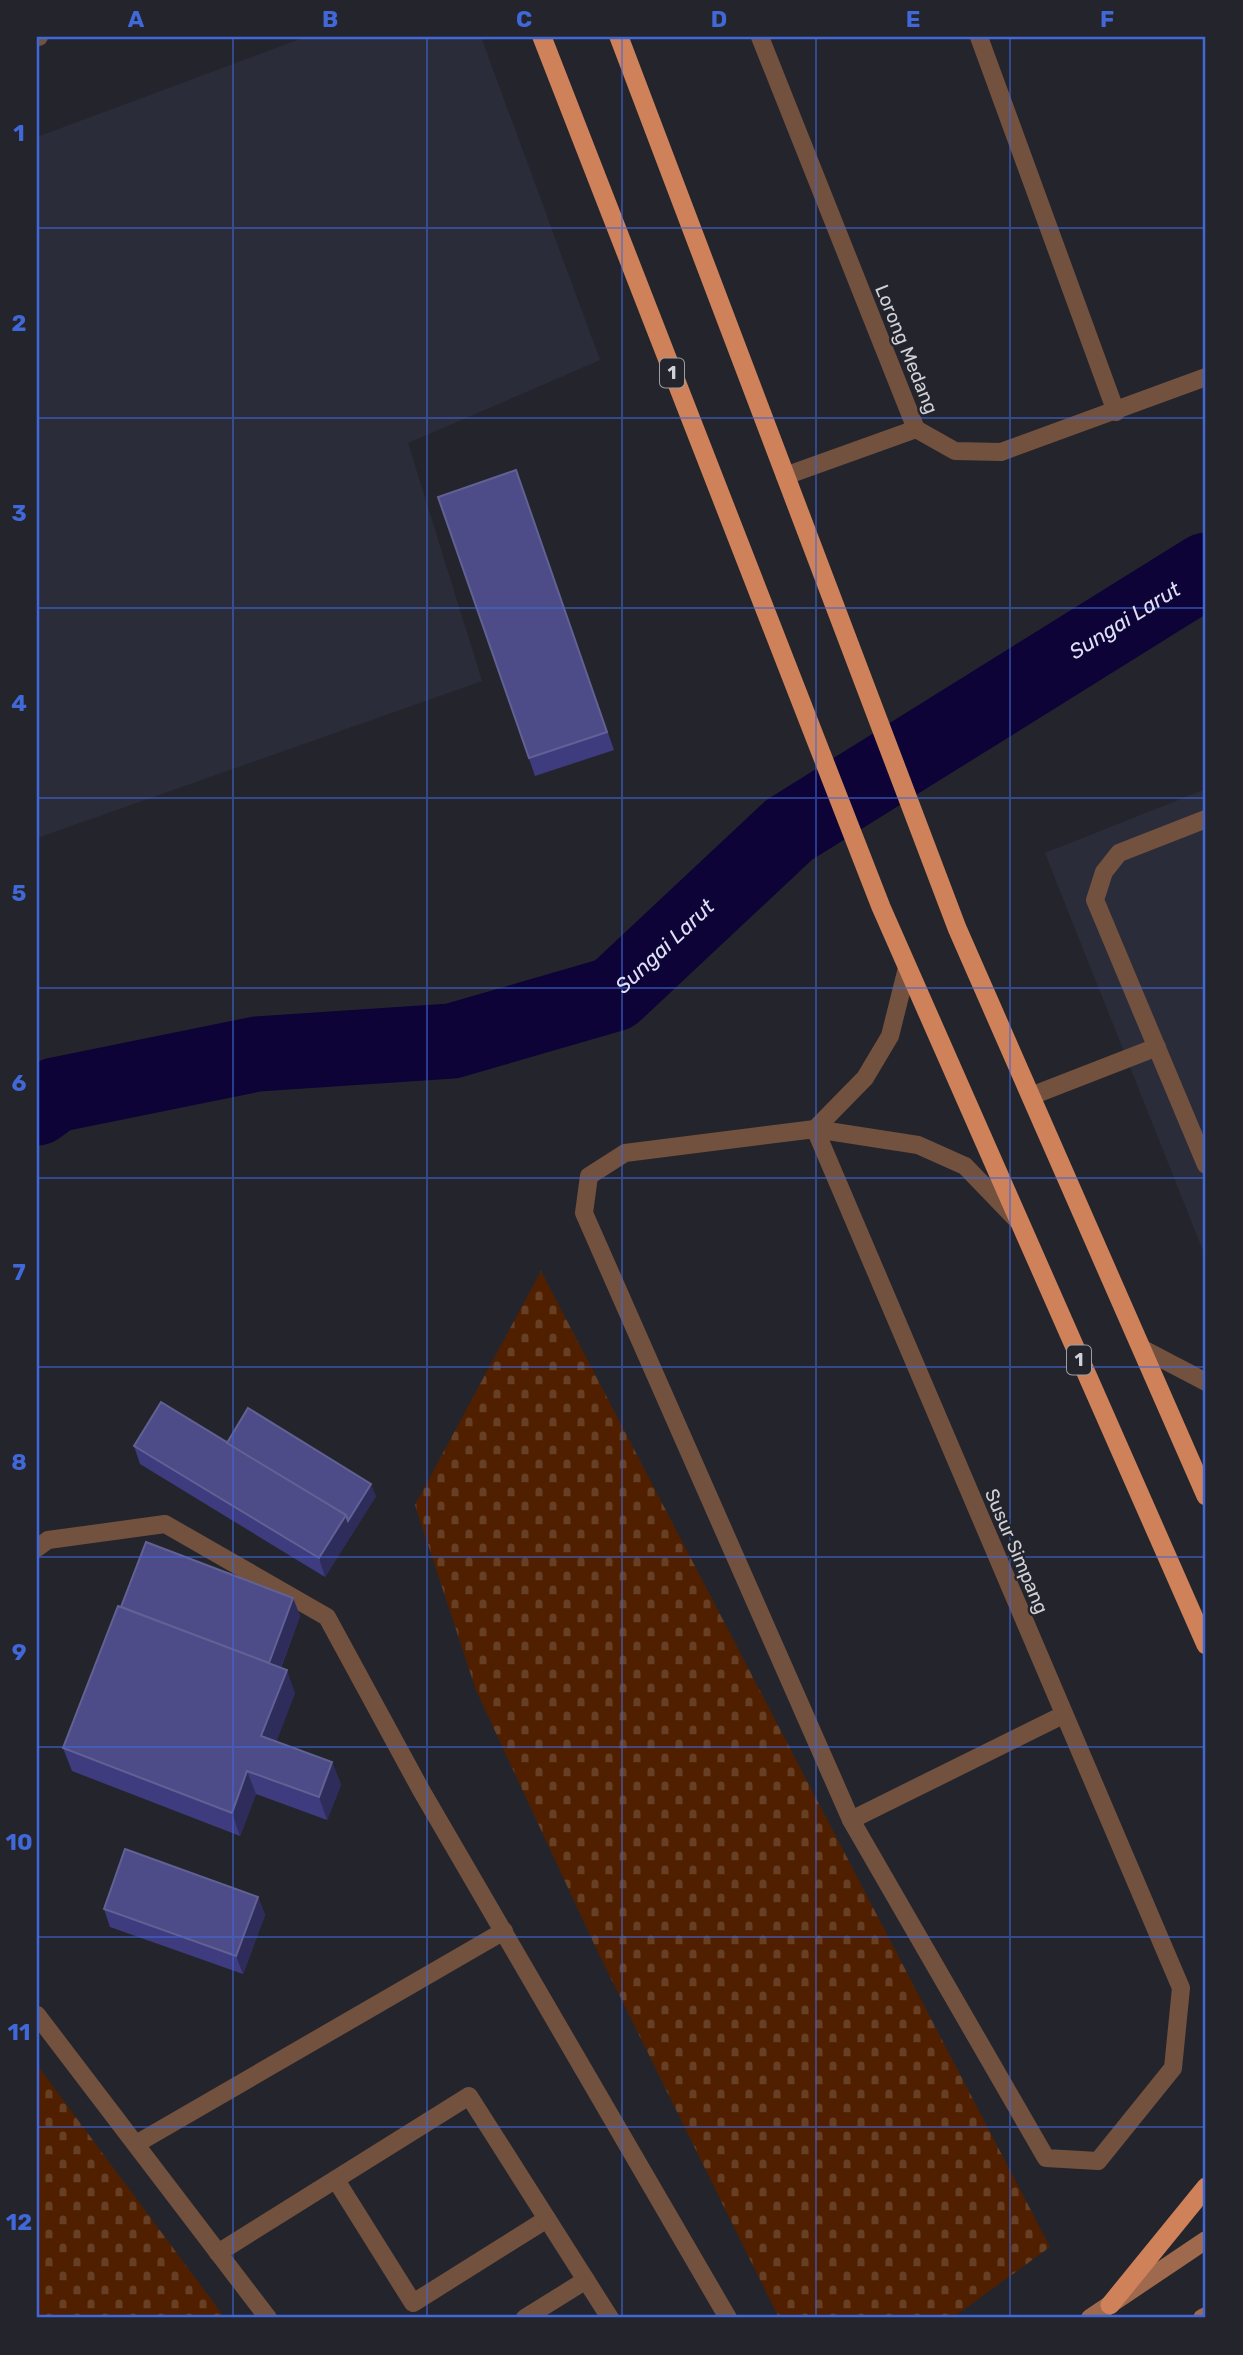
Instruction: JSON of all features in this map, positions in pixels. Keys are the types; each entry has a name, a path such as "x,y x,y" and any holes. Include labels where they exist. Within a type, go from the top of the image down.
{"highway":[{"name":"1","path":"542,37 881,907 1206,1645"},
{"path":"619,37 940,886 1206,1496"},
{"path":"1110,2305 1206,2187"}],"main road":[{"path":"1090,2318 1206,2240"}],"street":[{"name":"Lorong Medang","path":"760,37 916,429 955,451 1001,452 1206,377"},
{"path":"979,37 1116,412"},
{"path":"785,476 916,429"},
{"path":"1206,819 1119,853 1104,872 1095,900 1206,1165"},
{"path":"815,1129 864,1077 890,1036 907,968"},
{"path":"1031,1096 1157,1047"},
{"path":"1018,1220 965,1166 918,1145 815,1129 625,1153 589,1176 584,1213 851,1820 1063,1715"},
{"name":"Susur Simpang","path":"815,1129 1181,1988 1173,2068 1098,2161 1046,2158 851,1820"},
{"path":"1141,1348 1206,1382"},
{"path":"37,1548 48,1540 165,1524 327,1617 421,1790 728,2318"},
{"path":"136,2144 504,1931"},
{"path":"37,2015 268,2318"},
{"path":"218,2253 469,2096 610,2318"},
{"path":"336,2180 413,2303 547,2219"},
{"path":"525,2318 586,2280"}],"shaded area":[{"path":"306,37 481,37 600,360 408,443 482,681 37,838 37,137"},
{"path":"1206,789 1206,1258 1045,853"}],"green space":[{"path":"541,1271 1050,2247 952,2318 779,2318 595,1946 476,1690 415,1505"},
{"path":"37,2065 225,2318 37,2318"}],"building":[{"path":"516,470 607,732 529,758 438,497"},
{"path":"161,1402 346,1515 319,1558 134,1446"},
{"path":"248,1408 371,1484 348,1521 346,1515 227,1443"},
{"path":"146,1542 293,1598 269,1663 121,1607"},
{"path":"118,1606 287,1670 261,1736 332,1762 319,1797 247,1771 232,1813 63,1748"},
{"path":"125,1849 258,1897 236,1956 104,1909"}],"waterway":[{"name":"Sungai Larut","path":"37,1108 55,1095 257,1054 452,1041 614,994 789,830 1206,570"}]}
